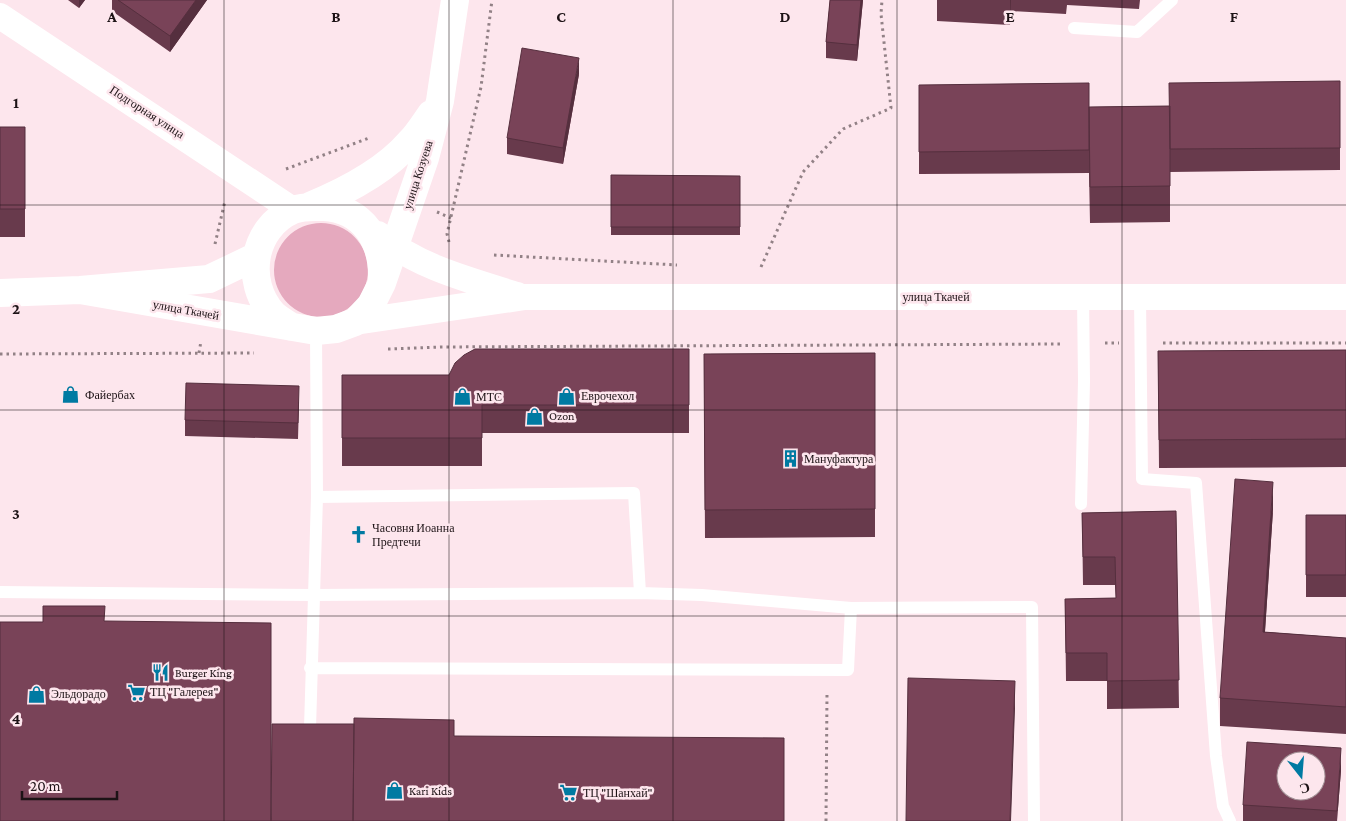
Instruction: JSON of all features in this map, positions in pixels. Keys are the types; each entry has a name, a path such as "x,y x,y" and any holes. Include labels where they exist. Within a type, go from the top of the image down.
{"street":[{"name":"улица Козуева","path":"382,283 425,158 440,101 455,0"},
{"name":"Подгорная улица","path":"0,16 240,174 302,208"},
{"name":"улица Козуева","path":"302,208 344,191 378,170 410,143 440,101"},
{"path":"302,208 333,208 350,213 364,223 376,241 382,260 382,283 371,305 354,322 336,329 304,329 274,314 261,295 256,276 255,257 274,223 302,208"},
{"name":"улица Ткачей","path":"364,223 394,248 452,275 525,297"},
{"name":"улица Ткачей","path":"0,293 80,290 209,278 255,257"},
{"name":"улица Ткачей","path":"80,290 304,329"},
{"name":"улица Ткачей","path":"354,322 525,297 1346,297"}],"lane":[{"path":"1074,28 1137,32 1172,0"},
{"path":"1081,504 1084,381 1083,297"},
{"path":"1140,297 1142,479 1196,483 1216,756 1223,806 1230,821"},
{"path":"304,329 317,497 310,668 310,728"},
{"path":"317,497 634,493 640,593"},
{"path":"0,592 313,595 640,593 702,595 851,608 1032,607 1034,821"},
{"path":"310,668 848,670 851,608"}],"path":[{"path":"453,249 447,234 481,87 492,0"},
{"path":"759,270 803,172 843,129 891,108 881,14 882,0"},
{"path":"281,168 286,169 378,134"},
{"path":"209,278 226,197 240,174"},
{"path":"199,353 204,313"},
{"path":"383,349 450,347 1346,343"},
{"path":"0,354 257,353"},
{"path":"826,821 827,670"}],"shaded area":[{"path":"321,223 339,226 354,237 365,252 368,270 365,288 354,303 339,314 321,317 303,314 288,303 277,288 274,270 277,252 288,237 303,226"}],"building":[{"path":"118,0 196,0 170,36"},
{"path":"830,0 861,0 857,45 826,42"},
{"path":"522,48 579,58 563,148 507,138"},
{"path":"1340,81 1340,148 1170,149 1169,83"},
{"path":"1089,83 1089,150 919,152 919,85"},
{"path":"1170,106 1170,186 1090,187 1089,107"},
{"path":"0,127 25,127 25,209 0,209"},
{"path":"611,175 740,176 740,227 611,227"},
{"path":"475,349 689,349 689,405 482,405 482,438 342,438 342,375 449,375 455,363"},
{"path":"1346,350 1346,439 1159,440 1158,351"},
{"name":"Мануфактура","path":"875,353 875,509 705,510 704,354"},
{"path":"186,383 299,386 298,423 185,420"},
{"path":"1235,479 1273,482 1263,632 1346,638 1346,707 1220,698"},
{"path":"1176,511 1179,680 1107,681 1107,653 1066,653 1065,599 1116,598 1115,557 1083,557 1082,513"},
{"path":"1306,515 1346,515 1346,575 1306,575"},
{"name":"ТЦ \"Галерея\"","path":"43,606 105,606 104,621 271,623 271,821 0,821 0,622 43,622"},
{"path":"908,678 1015,681 1010,821 906,821"},
{"name":"ТЦ \"Шанхай\"","path":"354,718 454,720 454,736 784,738 784,821 353,821"},
{"path":"272,724 354,724 353,821 271,821"},
{"path":"1247,742 1341,748 1337,811 1243,805"}],"place":[{"name":"Файербах","path":"71,395"},
{"name":"Еврочехол","path":"567,396"},
{"name":"МТС","path":"462,397"},
{"name":"Ozon","path":"535,416"},
{"name":"Мануфактура","path":"790,459"},
{"name":"Часовня Иоанна Предтечи","path":"358,535"},
{"name":"Burger King","path":"161,673"},
{"name":"ТЦ \"Галерея\"","path":"136,692"},
{"name":"Эльдорадо","path":"37,694"},
{"name":"Kari Kids","path":"395,791"},
{"name":"ТЦ \"Шанхай\"","path":"569,793"}]}
